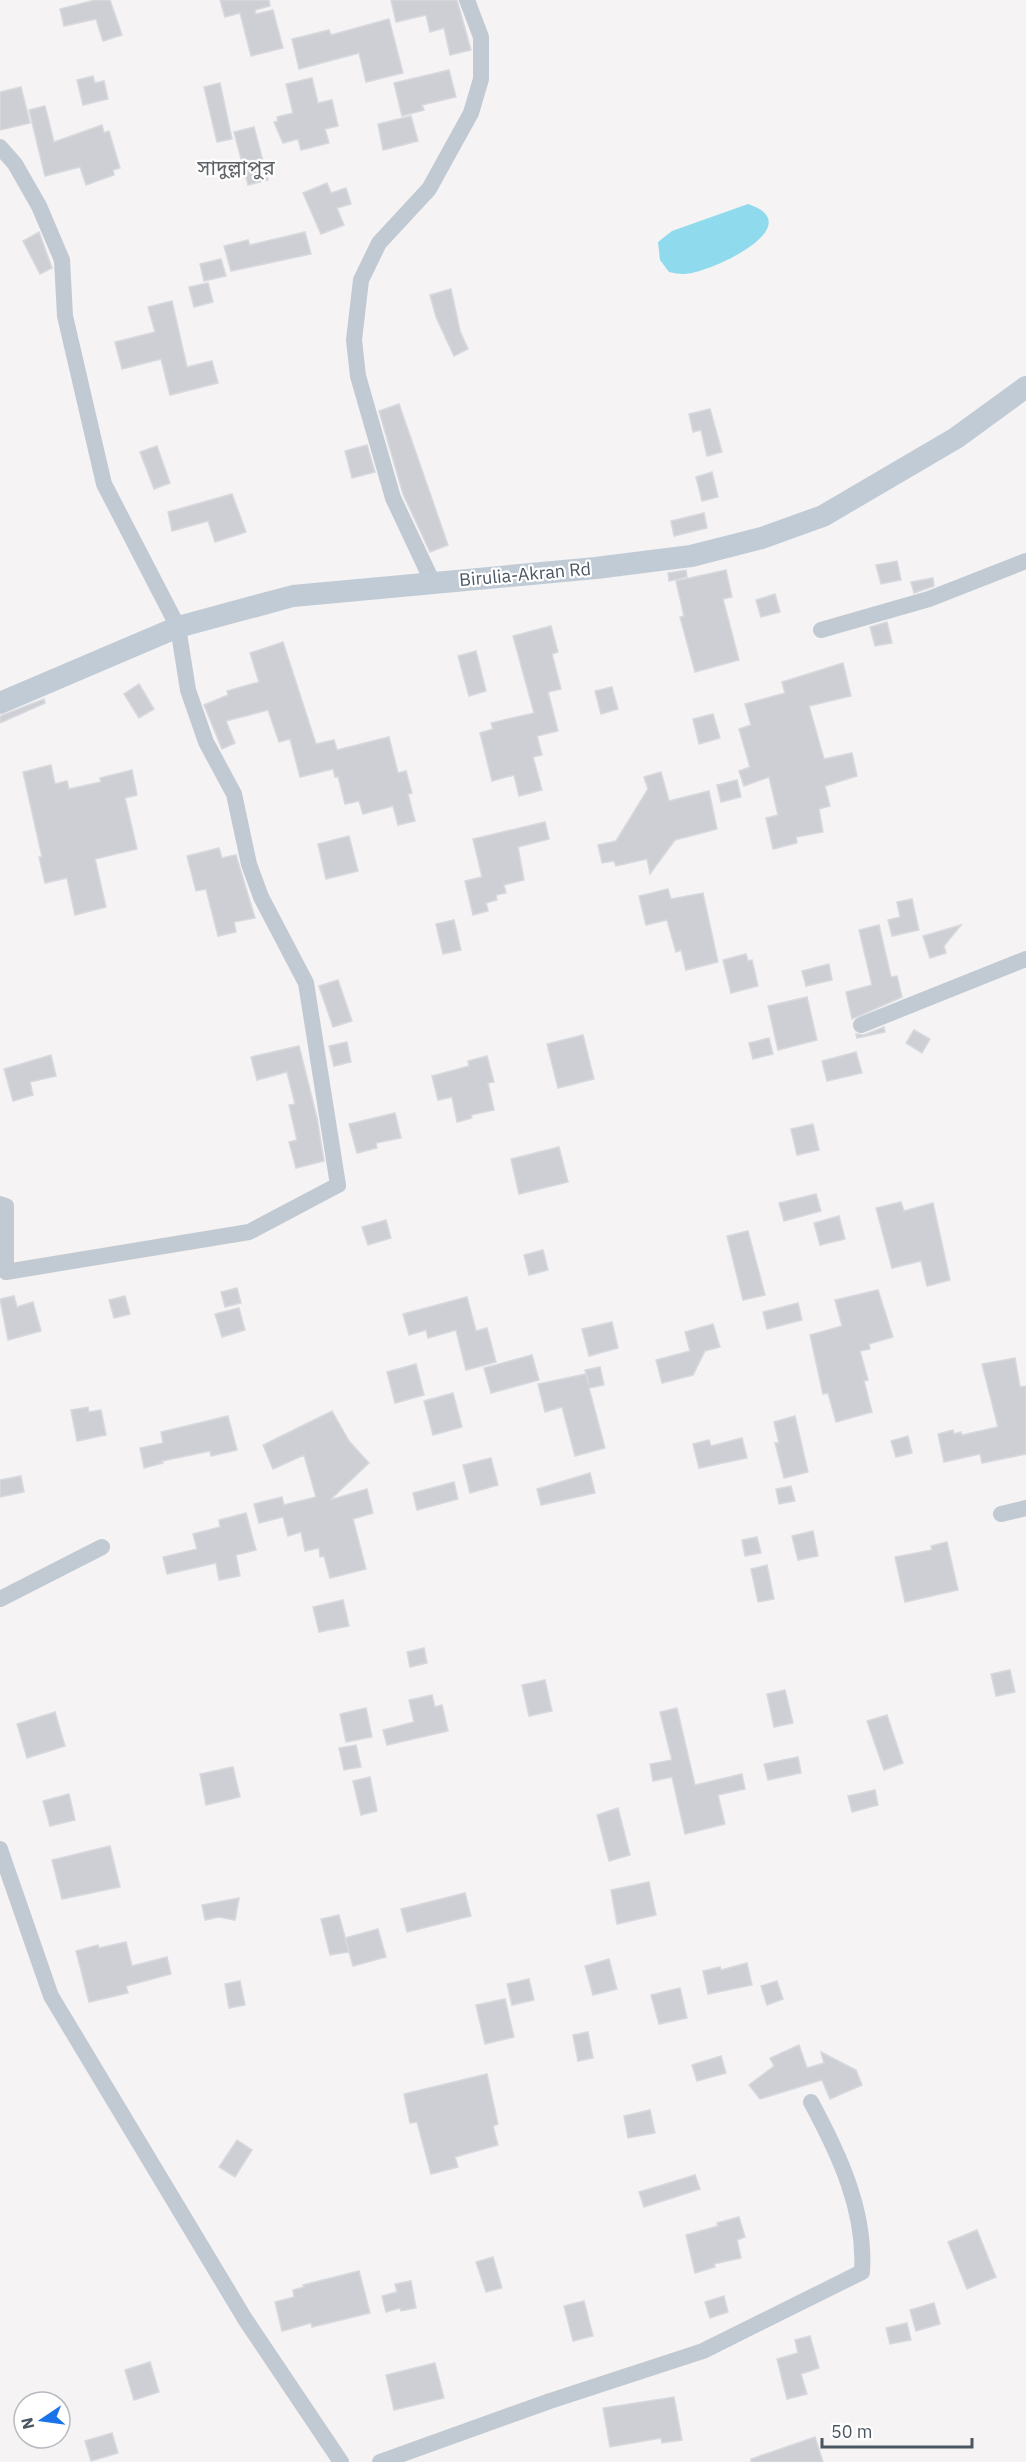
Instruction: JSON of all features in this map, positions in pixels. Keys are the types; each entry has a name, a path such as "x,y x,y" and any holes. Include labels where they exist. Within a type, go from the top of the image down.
{"street":[{"path":"433,583 393,498 358,376 354,340 361,280 379,243 429,189 471,112 481,79 482,37 467,0"},
{"path":"0,147 15,164 39,206 62,260 65,316 104,484 177,627 188,690 206,742 234,794 249,864 261,897 306,983 338,1185 249,1232 6,1272 6,1206 0,1204"},
{"name":"Birulia-Akran Rd","path":"0,703 177,627 293,596 691,556 762,538 822,516 956,438 1026,387"},
{"path":"820,630 929,599 1026,561"},
{"path":"861,1025 1026,959"},
{"path":"1001,1514 1026,1508"},
{"path":"0,1599 102,1547"},
{"path":"0,1849 51,1996 245,2319 341,2462"},
{"path":"380,2462 550,2401 703,2351 862,2272 864,2252 859,2219 834,2146 810,2102"}],"water":[{"path":"748,204 765,213 769,224 763,235 750,247 714,266 683,274 669,272 660,260 658,242 672,231"}],"building":[{"path":"95,0 110,0 122,35 103,41 96,19 64,26 60,9"},
{"path":"220,0 269,0 270,6 255,10 256,14 273,10 283,48 251,56 240,13 225,17"},
{"path":"391,0 457,0 471,50 450,55 444,28 430,32 426,15 396,22"},
{"path":"389,19 403,73 366,82 359,53 299,69 292,39 329,30 331,35"},
{"path":"449,70 456,97 422,105 424,110 402,116 394,83"},
{"path":"93,76 95,83 104,81 108,99 83,105 77,80"},
{"path":"312,78 318,103 332,100 338,126 325,129 329,143 301,150 298,139 283,143 274,122 278,121 277,117 293,113 286,84"},
{"path":"220,83 232,139 217,142 204,87"},
{"path":"21,87 30,123 0,130 0,92"},
{"path":"45,106 54,142 102,125 104,133 109,131 120,168 113,170 114,175 86,185 80,167 45,176 29,110"},
{"path":"411,116 418,141 383,150 378,124"},
{"path":"254,127 268,180 248,185 234,132"},
{"path":"327,183 331,193 346,188 351,204 337,208 344,225 321,234 303,193"},
{"path":"39,232 52,268 40,274 23,241"},
{"path":"305,232 311,254 231,271 224,246 248,240 250,245"},
{"path":"221,259 226,276 204,281 200,264"},
{"path":"208,283 213,302 194,307 189,287"},
{"path":"451,289 460,331 468,349 454,356 436,317 430,295"},
{"path":"172,301 187,367 212,361 218,383 170,395 161,359 122,369 115,342 155,332 148,307"},
{"path":"399,404 448,545 430,552 403,494 379,411"},
{"path":"710,409 722,452 707,456 701,430 693,432 689,414"},
{"path":"367,445 375,472 352,478 345,451"},
{"path":"157,446 170,483 154,489 140,452"},
{"path":"712,472 718,497 702,501 696,477"},
{"path":"232,494 246,532 215,542 208,521 172,531 168,512"},
{"path":"704,513 707,528 674,536 671,521"},
{"path":"897,561 901,580 881,584 876,565"},
{"path":"686,570 687,577 669,581 668,573"},
{"path":"726,570 732,597 723,599 739,660 695,672 680,617 684,616 676,581"},
{"path":"933,578 934,586 914,593 911,582"},
{"path":"775,594 780,612 761,617 756,600"},
{"path":"887,622 892,643 875,646 870,627"},
{"path":"551,626 558,652 552,654 561,689 548,692 558,731 537,736 542,755 533,757 542,790 519,796 514,775 492,781 480,733 493,729 491,723 534,713 513,636"},
{"path":"283,642 316,744 334,740 337,750 389,737 398,773 406,771 412,793 408,794 415,821 398,825 393,806 363,814 359,801 345,804 338,776 335,777 333,769 300,777 290,739 279,742 268,710 226,721 235,743 222,749 204,705 228,695 227,691 259,682 250,653"},
{"path":"476,651 486,691 469,696 458,656"},
{"path":"843,663 851,696 809,706 824,759 852,753 857,776 825,786 830,806 819,809 823,832 796,837 797,843 773,849 766,818 778,815 769,777 744,786 739,771 750,767 739,729 751,725 745,704 785,693 782,682"},
{"path":"139,684 154,709 139,718 124,694"},
{"path":"612,687 618,709 601,714 595,691"},
{"path":"44,699 45,703 0,723 0,716"},
{"path":"713,714 720,738 699,744 693,719"},
{"path":"51,765 55,784 67,781 69,789 101,782 100,778 132,770 137,795 125,798 137,849 95,859 106,907 75,915 67,878 45,883 39,857 42,857 23,772"},
{"path":"661,772 669,801 709,791 717,829 675,840 650,874 647,859 616,866 614,861 602,863 598,845 616,841 648,789 644,777"},
{"path":"737,780 741,797 721,802 717,785"},
{"path":"545,822 549,839 518,847 524,880 504,885 506,893 496,895 497,900 486,903 488,911 473,915 465,881 482,877 473,839"},
{"path":"349,836 358,871 326,879 318,844"},
{"path":"219,848 222,858 236,855 255,918 234,922 236,932 218,936 206,889 196,891 187,856"},
{"path":"668,889 671,899 703,893 718,962 686,970 681,950 676,952 667,920 646,925 639,896"},
{"path":"912,899 919,930 892,936 888,920 900,917 897,902"},
{"path":"454,920 461,950 443,954 436,924"},
{"path":"879,925 891,977 897,976 902,997 852,1019 846,992 872,985 859,930"},
{"path":"961,925 944,946 946,953 930,958 923,936"},
{"path":"746,954 748,961 752,960 758,986 731,993 723,960"},
{"path":"829,964 832,980 806,986 802,971"},
{"path":"338,980 352,1021 333,1027 319,986"},
{"path":"807,997 817,1040 778,1050 768,1006"},
{"path":"884,1027 885,1032 857,1038 856,1034 864,1035"},
{"path":"914,1030 930,1039 922,1053 906,1043"},
{"path":"583,1035 594,1079 558,1088 547,1044"},
{"path":"769,1038 773,1054 753,1059 749,1043"},
{"path":"347,1042 351,1062 334,1066 329,1046"},
{"path":"299,1046 317,1118 324,1161 296,1168 289,1142 297,1140 289,1105 295,1104 287,1072 257,1080 251,1057"},
{"path":"856,1052 862,1073 827,1081 822,1061"},
{"path":"51,1055 56,1076 30,1082 33,1095 13,1101 4,1069"},
{"path":"487,1056 494,1082 488,1083 494,1110 471,1115 472,1118 457,1122 452,1097 438,1100 432,1076 469,1066 468,1061"},
{"path":"395,1113 401,1138 376,1143 377,1148 357,1153 349,1124"},
{"path":"813,1124 819,1150 797,1155 791,1129"},
{"path":"559,1147 568,1182 519,1194 511,1159"},
{"path":"816,1194 821,1211 784,1221 779,1203"},
{"path":"901,1202 904,1211 933,1203 950,1280 927,1286 921,1261 892,1268 876,1208"},
{"path":"839,1216 845,1239 820,1245 814,1223"},
{"path":"386,1220 391,1238 368,1245 362,1227"},
{"path":"748,1231 765,1295 743,1300 727,1236"},
{"path":"543,1250 548,1270 529,1275 524,1255"},
{"path":"237,1288 241,1303 225,1307 221,1292"},
{"path":"878,1290 893,1337 869,1344 870,1349 860,1351 868,1380 864,1381 872,1412 836,1422 828,1393 823,1394 810,1335 842,1326 835,1300"},
{"path":"14,1296 17,1307 33,1302 41,1331 8,1340 0,1299"},
{"path":"125,1296 130,1314 114,1318 109,1300"},
{"path":"467,1297 476,1331 487,1328 496,1362 466,1370 456,1330 428,1338 426,1330 409,1335 403,1314"},
{"path":"798,1303 802,1320 767,1329 763,1312"},
{"path":"239,1308 245,1330 222,1337 215,1314"},
{"path":"612,1322 618,1348 589,1356 582,1329"},
{"path":"713,1324 720,1347 705,1351 693,1375 662,1383 656,1360 690,1351 685,1332"},
{"path":"532,1355 539,1380 491,1393 484,1368"},
{"path":"1015,1358 1020,1387 1026,1386 1026,1454 982,1463 980,1454 944,1462 938,1434 953,1430 954,1434 961,1432 962,1435 998,1427 982,1364"},
{"path":"416,1364 424,1395 395,1403 387,1372"},
{"path":"600,1367 604,1385 589,1388 605,1448 575,1456 562,1407 545,1412 538,1384 586,1374 589,1385 585,1370"},
{"path":"453,1393 462,1427 433,1435 424,1401"},
{"path":"88,1407 89,1412 101,1410 106,1435 77,1441 71,1410"},
{"path":"332,1411 349,1441 369,1463 330,1500 367,1489 373,1513 353,1519 366,1569 330,1578 324,1556 320,1557 319,1548 305,1551 301,1532 288,1536 283,1517 259,1523 254,1504 282,1497 284,1505 316,1497 304,1455 273,1469 263,1445"},
{"path":"228,1416 237,1450 211,1456 210,1451 162,1461 163,1463 144,1468 140,1448 163,1443 161,1432"},
{"path":"795,1416 808,1472 784,1478 775,1443 779,1443 774,1422"},
{"path":"908,1436 912,1453 896,1457 891,1441"},
{"path":"742,1438 747,1458 699,1468 693,1444 709,1440 711,1446"},
{"path":"491,1458 498,1485 470,1493 463,1465"},
{"path":"590,1473 595,1493 541,1505 537,1489"},
{"path":"21,1476 24,1492 0,1497 0,1480"},
{"path":"454,1482 458,1499 417,1510 413,1493"},
{"path":"791,1486 795,1501 779,1504 776,1489"},
{"path":"246,1513 256,1550 236,1555 240,1576 219,1580 216,1563 167,1574 163,1557 197,1549 193,1534 220,1527 219,1520"},
{"path":"813,1531 818,1556 798,1560 792,1536"},
{"path":"757,1537 761,1553 745,1556 742,1540"},
{"path":"947,1542 958,1590 905,1602 895,1557 932,1550 931,1546"},
{"path":"767,1565 774,1599 758,1602 751,1569"},
{"path":"343,1600 349,1626 319,1632 313,1607"},
{"path":"424,1648 427,1663 410,1667 407,1652"},
{"path":"1010,1670 1015,1692 996,1696 991,1674"},
{"path":"545,1680 552,1711 529,1716 522,1685"},
{"path":"785,1690 793,1723 774,1727 767,1694"},
{"path":"432,1695 435,1707 442,1705 448,1731 387,1745 383,1730 414,1722 409,1700"},
{"path":"366,1708 372,1737 346,1742 340,1714"},
{"path":"677,1708 695,1785 742,1774 745,1789 718,1795 725,1824 685,1834 672,1777 653,1781 650,1764 672,1760 660,1712"},
{"path":"55,1712 65,1746 27,1758 17,1724"},
{"path":"887,1715 903,1763 884,1770 867,1721"},
{"path":"356,1745 361,1767 344,1770 339,1748"},
{"path":"798,1757 801,1773 768,1780 764,1764"},
{"path":"233,1767 240,1797 206,1805 200,1774"},
{"path":"370,1777 377,1811 361,1815 353,1781"},
{"path":"875,1790 878,1805 852,1812 848,1796"},
{"path":"69,1794 75,1820 50,1826 43,1801"},
{"path":"618,1808 630,1855 609,1861 597,1815"},
{"path":"110,1846 120,1887 62,1899 52,1860"},
{"path":"649,1882 656,1915 617,1924 611,1890"},
{"path":"465,1893 471,1916 407,1932 401,1909"},
{"path":"239,1898 235,1920 219,1917 205,1920 202,1905"},
{"path":"339,1915 349,1952 330,1955 321,1919"},
{"path":"378,1929 386,1957 353,1966 345,1938"},
{"path":"126,1942 132,1966 167,1957 171,1974 126,1986 128,1993 89,2002 76,1951 98,1945 99,1948"},
{"path":"609,1959 617,1989 593,1995 585,1966"},
{"path":"747,1963 752,1985 708,1994 703,1971 720,1967 721,1970"},
{"path":"529,1979 534,2000 512,2005 507,1984"},
{"path":"240,1981 245,2005 229,2008 225,1984"},
{"path":"777,1981 783,1999 767,2005 761,1986"},
{"path":"680,1988 687,2018 659,2024 651,1995"},
{"path":"505,1999 514,2037 485,2044 476,2005"},
{"path":"588,2032 593,2058 578,2061 573,2035"},
{"path":"799,2045 807,2068 824,2063 821,2052 856,2070 862,2085 830,2099 822,2080 760,2099 749,2085 774,2066 770,2058"},
{"path":"721,2056 726,2073 697,2081 692,2065"},
{"path":"487,2074 498,2124 493,2126 498,2145 455,2157 458,2167 431,2174 417,2122 410,2123 404,2094"},
{"path":"650,2110 655,2133 628,2138 624,2116"},
{"path":"237,2140 252,2150 235,2177 219,2167"},
{"path":"695,2175 700,2189 644,2207 639,2192"},
{"path":"739,2217 745,2237 737,2240 741,2258 714,2264 715,2267 695,2273 686,2235"},
{"path":"977,2230 996,2277 967,2289 948,2242"},
{"path":"493,2257 502,2288 486,2292 476,2262"},
{"path":"359,2271 370,2313 312,2327 311,2323 282,2331 275,2302 294,2297 293,2290 304,2287 303,2285"},
{"path":"411,2281 416,2308 401,2311 400,2308 386,2312 382,2296 397,2292 395,2284"},
{"path":"724,2296 728,2312 710,2318 705,2302"},
{"path":"584,2301 593,2336 573,2341 564,2306"},
{"path":"934,2303 940,2324 916,2331 910,2310"},
{"path":"907,2323 911,2340 890,2344 886,2328"},
{"path":"810,2336 819,2368 801,2374 807,2394 787,2399 777,2359 798,2353 795,2340"},
{"path":"150,2362 159,2392 134,2400 125,2370"},
{"path":"435,2363 444,2398 394,2410 386,2375"},
{"path":"674,2397 682,2440 662,2443 661,2438 610,2447 603,2408"},
{"path":"112,2433 118,2453 91,2461 85,2441"},
{"path":"815,2437 823,2462 751,2462 751,2459"}],"district":[{"name":"সাদুল্লাপুর","path":"236,167"}]}
